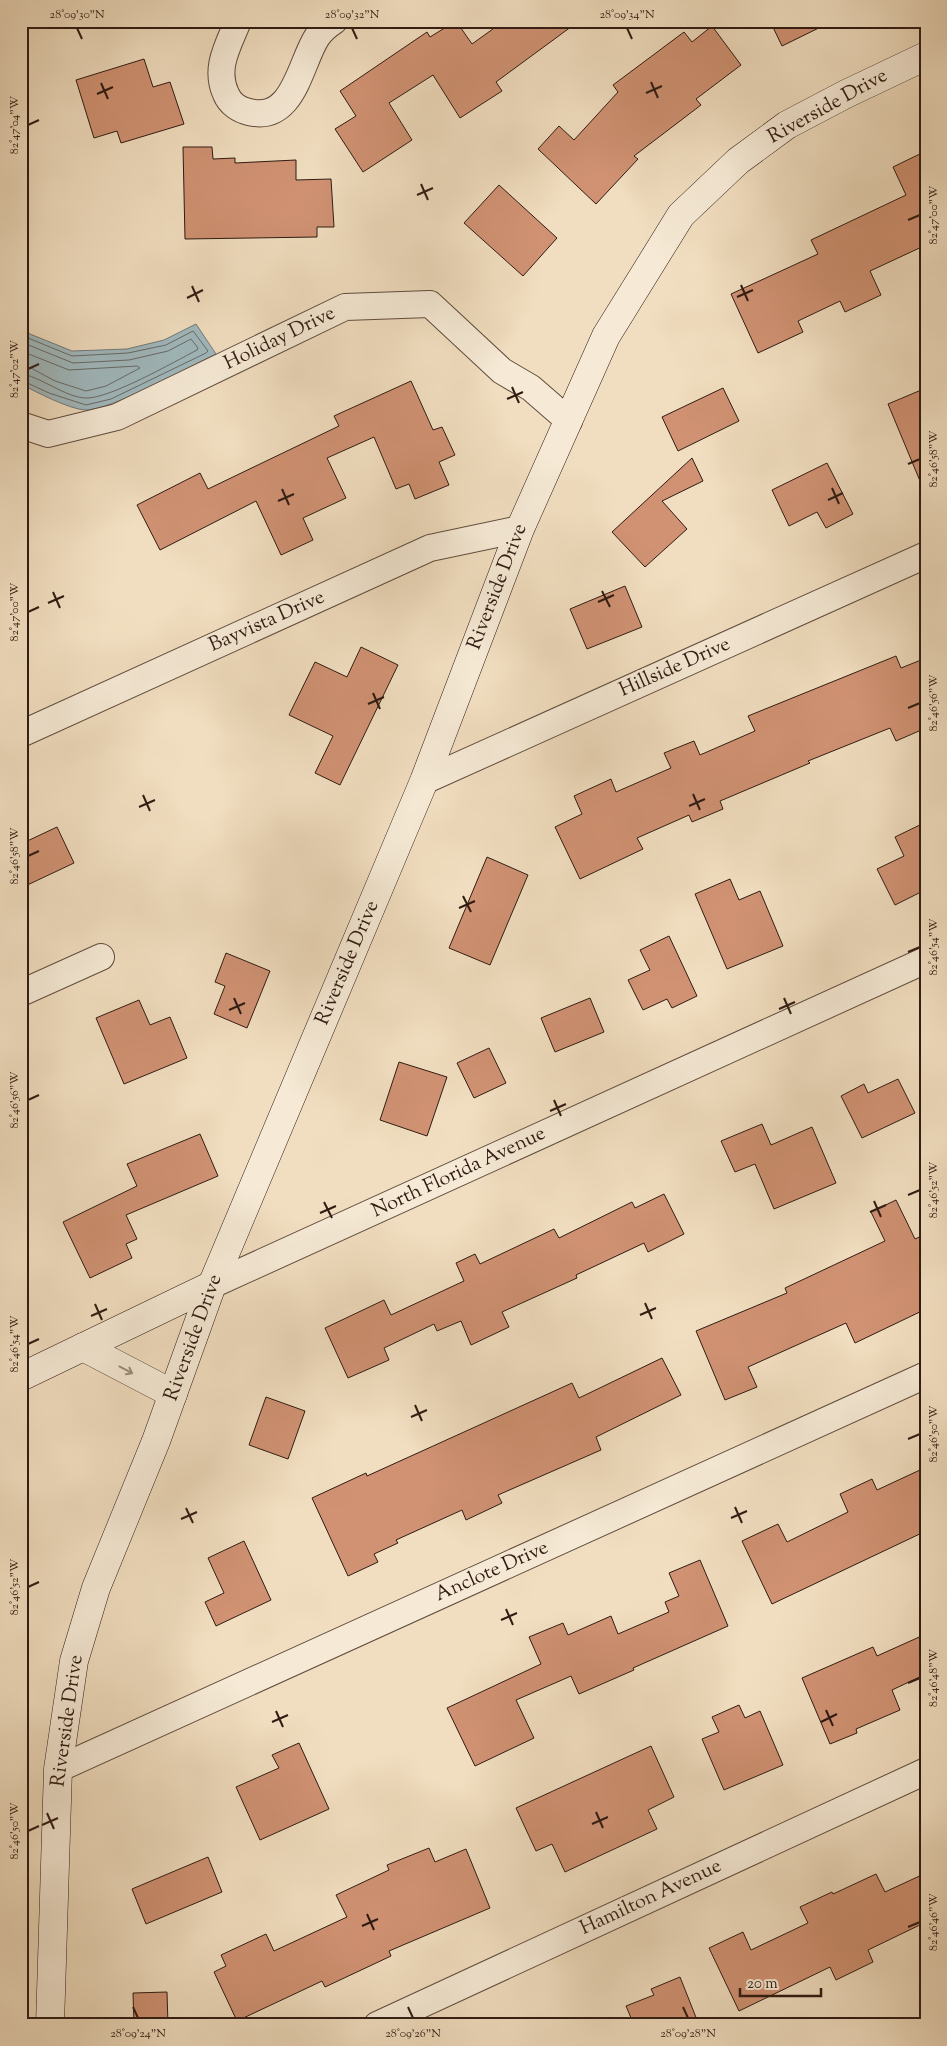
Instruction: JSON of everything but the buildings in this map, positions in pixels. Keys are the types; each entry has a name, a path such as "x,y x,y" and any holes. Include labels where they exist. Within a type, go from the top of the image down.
{"street":[{"path":"238,21 221,65 222,85 228,99 241,110 254,114 269,112 275,109 290,96 317,37 334,21"},
{"name":"Riverside Drive","path":"50,2025 58,1769 74,1662 96,1588 173,1394 212,1285 424,781 520,528 606,336 681,215 738,161 787,125 846,94 926,56"},
{"name":"Holiday Drive","path":"21,425 48,434 117,417 345,307 430,304 502,371 531,388 569,421"},
{"name":"Bayvista Drive","path":"21,734 430,548 520,528"},
{"name":"Hillside Drive","path":"424,781 926,555"},
{"path":"21,993 101,958"},
{"name":"North Florida Avenue","path":"21,1377 212,1285 926,960"},
{"path":"83,1347 173,1394"},
{"name":"Anclote Drive","path":"58,1769 926,1375"},
{"name":"Hamilton Avenue","path":"376,2025 926,1771"}],"water":[{"path":"196,324 216,354 131,396 112,403 97,408 78,409 53,400 21,384 21,327 30,334 72,351 127,349 164,340"}]}
